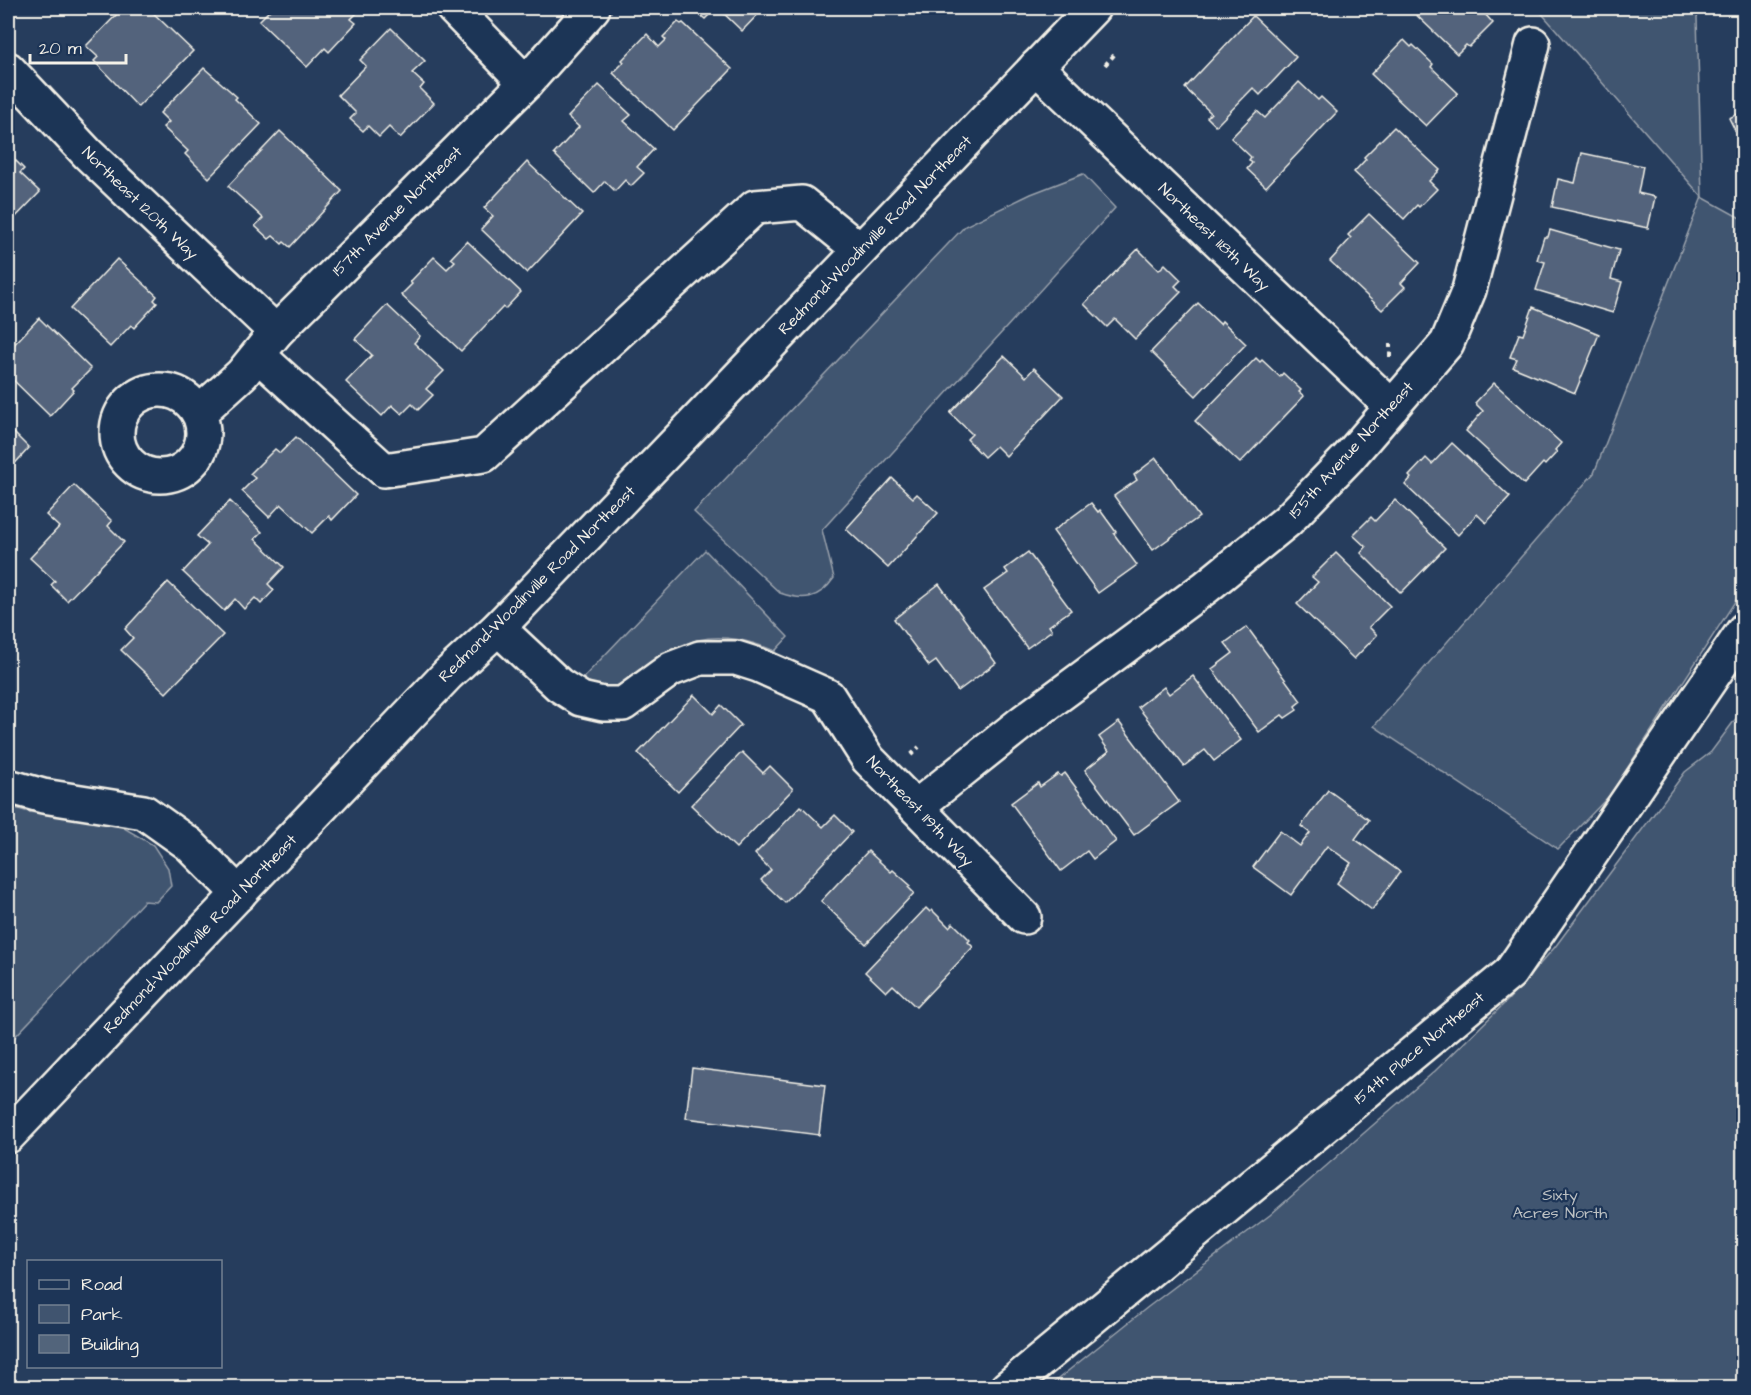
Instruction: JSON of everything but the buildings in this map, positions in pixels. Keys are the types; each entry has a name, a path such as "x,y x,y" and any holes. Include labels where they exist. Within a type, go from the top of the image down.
{"street":[{"path":"453,8 526,83"},
{"name":"157th Avenue Northeast","path":"199,413 242,374 267,344 526,83 593,8"},
{"name":"Redmond-Woodinville Road Northeast","path":"8,1136 448,674 498,628 1093,8"},
{"name":"155th Avenue Northeast","path":"916,807 1024,721 1206,587 1287,521 1348,458 1448,343 1469,290 1533,44"},
{"name":"Northeast 118th Way","path":"1036,67 1392,407"},
{"name":"Northeast 120th Way","path":"8,69 384,470 484,455 755,207 802,203 860,250"},
{"name":"Northeast 119th Way","path":"498,628 560,684 581,699 603,704 623,704 671,669 700,658 736,658 758,665 828,696 868,759 1024,917"},
{"name":"154th Place Northeast","path":"1007,1388 1510,973 1743,630"},
{"path":"8,786 43,796 144,812 189,843 239,894"}],"path":[{"path":"1105,65 1115,54"},
{"path":"1390,344 1390,357"},
{"path":"910,756 919,747"}],"green space":[{"path":"1537,8 1703,8 1697,17 1702,197"},
{"path":"1083,174 1115,208 822,530 834,578 828,585 810,597 803,598 780,593 694,512 965,226 1031,194"},
{"path":"1702,197 1744,220 1743,584 1736,600 1610,795 1558,849 1374,726 1594,473"},
{"path":"705,550 788,637 775,651 737,640 708,638 684,646 641,674 612,687 597,686 583,678"},
{"name":"Sixty Acres North","path":"1743,709 1743,1387 1048,1387 1148,1307 1270,1215 1435,1071 1509,999 1555,947 1685,772 1711,752"},
{"path":"8,806 29,812 114,822 153,845 168,868 171,886 156,902 144,901 8,1044"}],"waterway":[{"path":"8,1383 61,1384 65,1388"}]}
